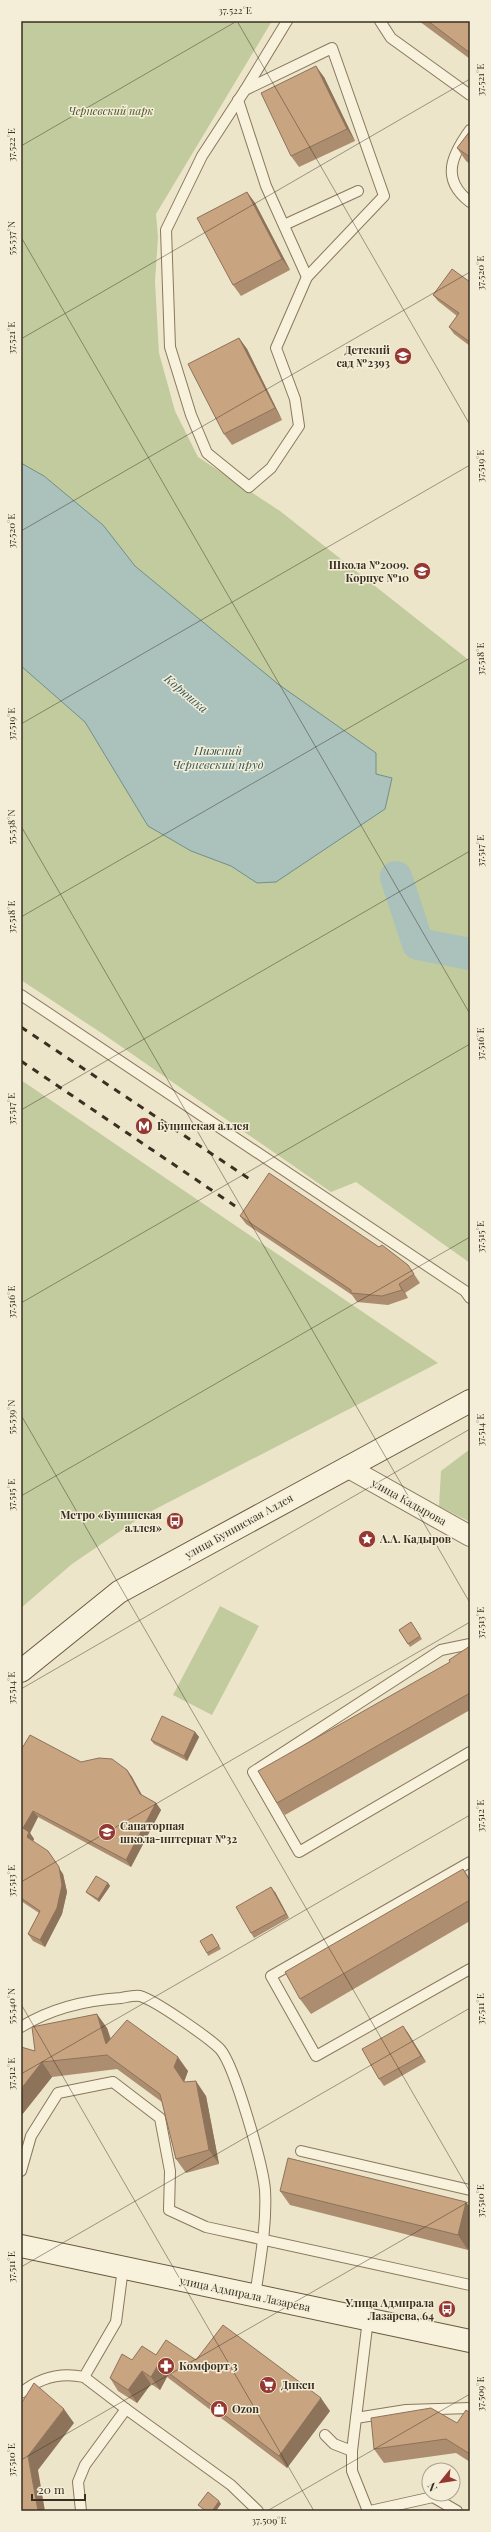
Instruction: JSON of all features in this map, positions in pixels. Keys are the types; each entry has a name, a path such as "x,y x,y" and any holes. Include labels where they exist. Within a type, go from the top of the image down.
{"street":[{"name":"улица Бунинская Аллея","path":"21,1671 119,1592 470,1401"},
{"name":"улица Кадырова","path":"347,1467 470,1536"},
{"name":"улица Адмирала Лазарева","path":"21,2246 470,2341"}],"lane":[{"path":"245,90 332,48 384,196 307,277 276,348 295,399 299,426 271,468 249,487 207,453 191,414 170,347 166,230 202,156 245,90 287,21"},
{"path":"380,21 391,38 470,95"},
{"path":"238,100 266,186 307,277"},
{"path":"470,130 457,148 451,167 456,188 470,202"},
{"path":"284,225 358,191"},
{"path":"21,995 465,1291 470,1298"},
{"path":"470,1644 441,1650 253,1772 299,1852 470,1752"},
{"path":"470,1862 271,1976 316,2056 470,1969"},
{"path":"21,2027 41,2015 92,2000 139,1996 167,2011 221,2050 236,2084 255,2146 265,2190 262,2240 255,2296"},
{"path":"21,2171 31,2136 58,2093 113,2082 160,2118 170,2171 169,2210 206,2227 470,2285"},
{"path":"301,2151 470,2190"},
{"path":"84,2377 116,2322 123,2268"},
{"path":"368,2319 352,2451 352,2471 369,2511 433,2497 457,2511"},
{"path":"21,2393 30,2386 59,2375 70,2374 84,2377 231,2485 258,2511"},
{"path":"356,2418 406,2410 470,2408"},
{"path":"81,2511 78,2482 85,2465 126,2409"},
{"path":"325,2436 334,2444 352,2451"}],"green space":[{"name":"Черневский парк","path":"21,21 272,21 156,214 158,237 155,282 159,353 175,411 198,457 280,511 470,661 470,1263 356,1182 331,1192 106,1036 21,980"},
{"path":"21,1080 438,1363 144,1515 72,1564 21,1608"},
{"path":"470,1449 470,1522 439,1506 441,1471"},
{"path":"220,1606 259,1626 212,1715 173,1695"}],"water":[{"name":"Нижний Черневский пруд","path":"21,463 44,476 103,525 135,566 278,684 376,753 376,774 392,778 385,809 276,882 257,883 231,866 191,851 148,826 85,722 21,666"}],"building":[{"path":"428,21 470,21 470,53"},
{"path":"316,66 347,129 291,156 261,93"},
{"path":"470,131 470,157 457,148"},
{"path":"247,192 282,259 233,285 197,218"},
{"path":"452,269 470,282 470,342 449,327 459,313 433,295"},
{"path":"239,338 275,408 224,434 188,364"},
{"path":"269,1173 379,1247 382,1245 408,1265 414,1274 399,1284 402,1290 382,1296 351,1293 351,1290 240,1216"},
{"path":"411,1622 420,1636 408,1644 399,1630"},
{"path":"470,1646 470,1693 277,1803 258,1771 450,1662 449,1660"},
{"path":"162,1716 195,1732 184,1756 151,1740"},
{"name":"Санаторная школа-интернат №32","path":"30,1735 81,1762 99,1758 112,1759 127,1770 140,1794 156,1803 126,1860 33,1811 23,1828 29,1832 27,1837 48,1851 59,1867 62,1885 57,1908 40,1940 28,1934 40,1911 21,1898 21,1750"},
{"path":"463,1869 470,1881 470,1900 300,1999 285,1972"},
{"path":"96,1876 108,1883 98,1899 86,1892"},
{"path":"271,1887 286,1914 251,1933 236,1907"},
{"path":"212,1934 219,1946 207,1953 200,1941"},
{"path":"97,2014 106,2044 127,2020 178,2057 174,2067 184,2082 196,2081 209,2150 176,2159 160,2094 107,2055 42,2062 21,2089 21,2047 35,2051 32,2027"},
{"path":"403,2026 421,2056 379,2079 362,2049"},
{"path":"288,2158 466,2202 458,2235 280,2191"},
{"path":"223,2325 321,2398 279,2456 158,2365 151,2377 142,2371 128,2390 110,2378 122,2354 132,2360 142,2346 156,2355 166,2340 196,2360"},
{"path":"34,2383 64,2409 28,2456 38,2511 21,2511 21,2404"},
{"path":"431,2408 457,2423 466,2410 470,2413 470,2454 446,2439 374,2449 371,2418"},
{"path":"208,2492 219,2501 212,2511 206,2511 198,2505"}],"waterway":[{"name":"Корюшка","path":"396,877 418,944 470,954"}],"railway":[{"path":"21,1027 251,1180"},
{"path":"21,1061 235,1206"}],"place":[{"name":"Детский сад №2393","path":"403,356"},
{"name":"Школа №2009. Корпус №10","path":"422,571"},
{"name":"Бунинская аллея","path":"144,1126"},
{"name":"Метро «Бунинская аллея»","path":"175,1521"},
{"name":"А.А. Кадыров","path":"367,1539"},
{"name":"Санаторная школа-интернат №32","path":"107,1832"},
{"name":"Улица Адмирала Лазарева, 64","path":"447,2309"},
{"name":"Комфорт 3","path":"166,2366"},
{"name":"Дикси","path":"268,2385"},
{"name":"Ozon","path":"219,2409"}]}
